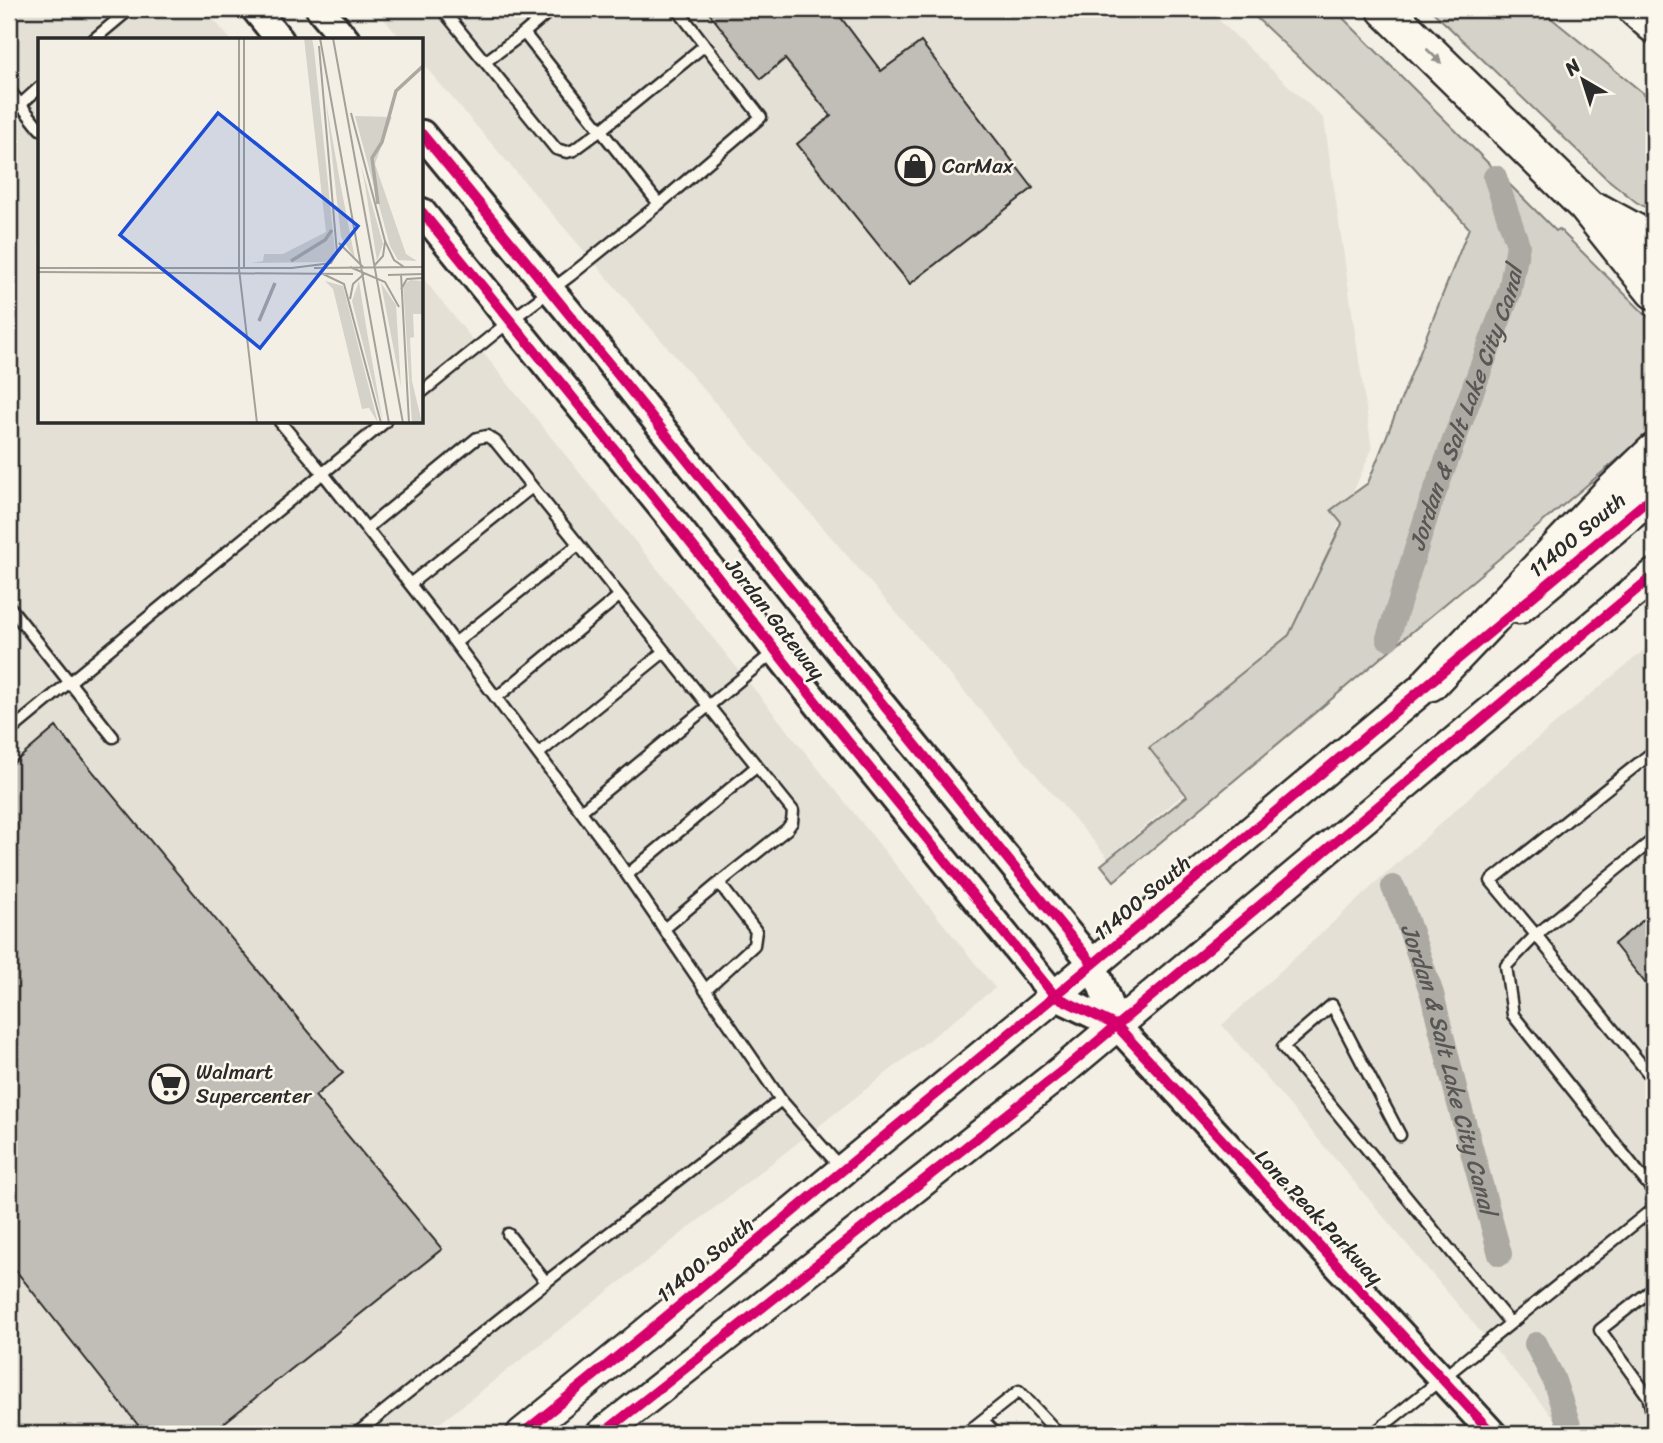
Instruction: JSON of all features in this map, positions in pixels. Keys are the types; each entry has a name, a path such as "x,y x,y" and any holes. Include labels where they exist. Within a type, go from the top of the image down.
{"highway":[{"path":"1385,9 1650,272"},
{"path":"1636,9 1654,25"},
{"path":"1430,682 1606,498 1654,452"}],"main road":[{"path":"255,9 278,38"},
{"path":"320,9 344,38"},
{"name":"Jordan Gateway","path":"424,136 551,290 878,700 1093,964 1117,1026"},
{"name":"Jordan Gateway","path":"424,214 1055,996 1117,1026"},
{"name":"11400 South","path":"522,1434 1055,996 1654,495"},
{"path":"602,1434 1117,1026 1654,576"},
{"name":"Lone Peak Parkway","path":"1117,1026 1493,1434"}],"lane":[{"path":"95,38 130,9"},
{"path":"442,9 556,149 567,152 574,150 601,130 705,45"},
{"path":"485,62 552,9"},
{"path":"424,390 659,204 761,117 677,9"},
{"path":"524,33 659,204"},
{"path":"9,115 38,89"},
{"path":"9,90 38,127"},
{"path":"285,424 410,584 581,811 780,1100 843,1170"},
{"path":"9,732 382,424"},
{"path":"366,529 477,438 487,436 496,442 793,811 792,822 787,829 664,929"},
{"path":"410,584 532,487"},
{"path":"454,643 578,545"},
{"path":"496,698 620,596"},
{"path":"9,606 113,737"},
{"path":"581,811 775,650"},
{"path":"538,754 664,652"},
{"path":"1654,751 1491,881 1654,1080"},
{"path":"627,875 756,767"},
{"path":"1654,839 1536,935 1506,966 1513,1016 1654,1192"},
{"path":"705,990 754,945 757,931 719,883"},
{"path":"1400,1135 1332,1005 1283,1047 1510,1323"},
{"path":"356,1434 780,1100"},
{"path":"1373,1434 1654,1208"},
{"path":"508,1234 546,1282"},
{"path":"1654,1288 1600,1330 1648,1396 1654,1420"},
{"path":"965,1434 1019,1391 1059,1434"},
{"path":"983,1420 996,1434"},
{"path":"9,1429 13,1434"}],"shaded area":[{"path":"9,9 205,9 229,38 38,38 38,424 424,424 424,279 995,988 426,1434 9,1434"},
{"path":"375,9 1207,9 1324,119 1372,449 1244,743 1108,858 424,65 424,38 400,38"},
{"path":"1247,9 1334,9 1556,231 1559,229 1654,323 1654,429 1114,881 1101,865 1187,796 1149,748 1289,635 1342,524 1331,510 1368,483 1469,228 1412,165"},
{"path":"1430,9 1540,9 1654,102 1654,212 1636,202 1605,177"},
{"path":"1654,642 1654,1434 1567,1434 1222,1025 1492,776"}],"building":[{"name":"CarMax","path":"706,9 840,9 836,11 881,71 921,42 1033,188 910,284 797,144 831,116 785,59 761,79"},
{"name":"Walmart Supercenter","path":"56,727 343,1073 315,1096 442,1249 210,1434 127,1434 138,1425 9,1262 9,767"},
{"path":"1654,911 1654,994 1614,944"}],"waterway":[{"name":"Jordan & Salt Lake City Canal","path":"1388,638 1430,505 1510,290 1518,245 1495,177"},
{"name":"Jordan & Salt Lake City Canal","path":"1393,887 1432,994 1500,1254"},
{"name":"Jordan & Salt Lake City Canal","path":"1536,1344 1553,1378 1572,1434"}],"cycle path":[{"path":"424,136 1093,964"},
{"path":"424,214 1055,996 1117,1026 1493,1434"},
{"path":"522,1434 1055,996 1654,495"},
{"path":"602,1434 1067,1067 1654,575"}],"place":[{"name":"CarMax","path":"915,166"},
{"name":"Walmart Supercenter","path":"169,1084"}]}
